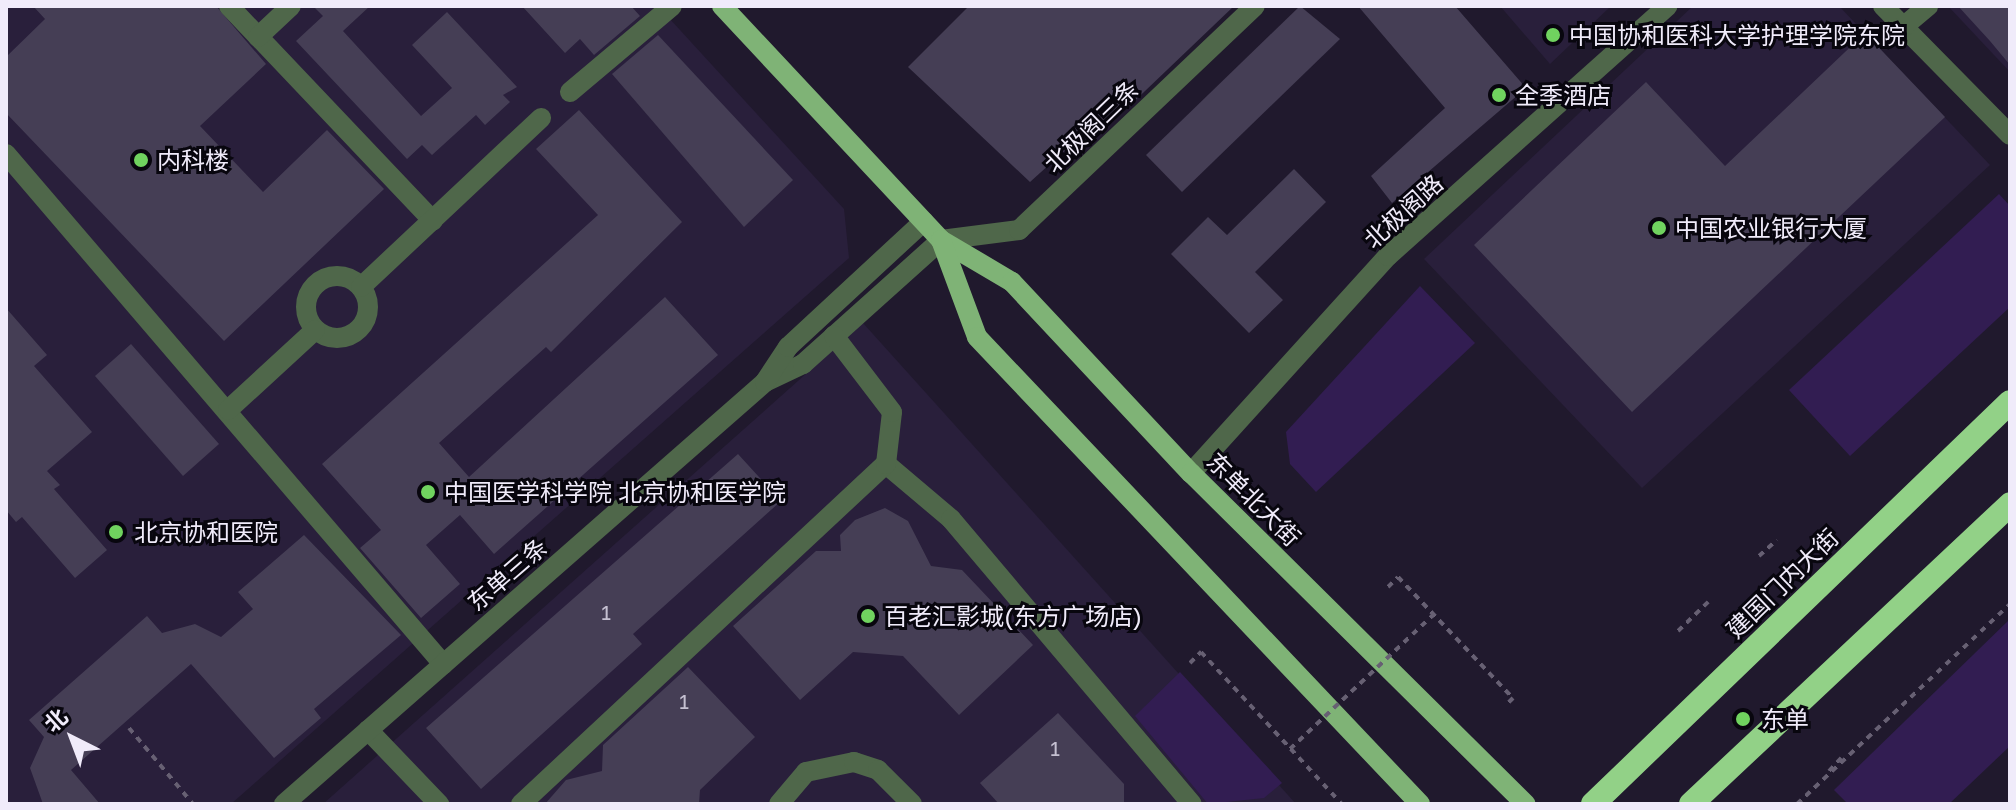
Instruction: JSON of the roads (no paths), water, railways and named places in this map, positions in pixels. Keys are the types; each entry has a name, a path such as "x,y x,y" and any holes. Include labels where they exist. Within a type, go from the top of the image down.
{"highway":[{"name":"建国门内大街","path":"1593,804 2010,402"},
{"path":"1691,804 2010,504"}],"main road":[{"name":"东单北大街","path":"722,6 941,240 1012,282 1191,473 1526,804"},
{"name":"东单北大街","path":"941,240 977,337 1420,804"}],"street":[{"path":"229,6 429,224"},
{"path":"258,37 291,6"},
{"path":"570,92 672,6"},
{"name":"北极阁三条","path":"941,240 1019,230 1255,6"},
{"name":"北极阁路","path":"1191,473 1388,256 1668,6"},
{"path":"1883,6 2010,135"},
{"path":"1903,27 1928,6"},
{"path":"361,287 541,118"},
{"path":"6,154 236,403 443,664"},
{"name":"东单三条","path":"284,804 765,382 788,347 924,221"},
{"name":"东单三条","path":"765,382 803,364 941,240"},
{"path":"344,276 361,287 369,306 362,326 334,339 315,330 307,302 316,284 344,276"},
{"path":"236,403 315,330"},
{"path":"521,804 886,464 892,412 834,336"},
{"path":"886,464 951,519 1192,804"},
{"path":"368,730 439,804"},
{"path":"779,804 806,772 854,762 898,784 912,804"}],"place":[{"name":"中国协和医科大学护理学院东院","path":"1553,35"},
{"name":"全季酒店","path":"1499,95"},
{"name":"内科楼","path":"141,160"},
{"name":"中国农业银行大厦","path":"1659,228"},
{"name":"中国医学科学院 北京协和医学院","path":"428,492"},
{"name":"北京协和医院","path":"116,532"},
{"name":"百老汇影城(东方广场店)","path":"868,616"},
{"name":"东单","path":"1743,719"}]}
